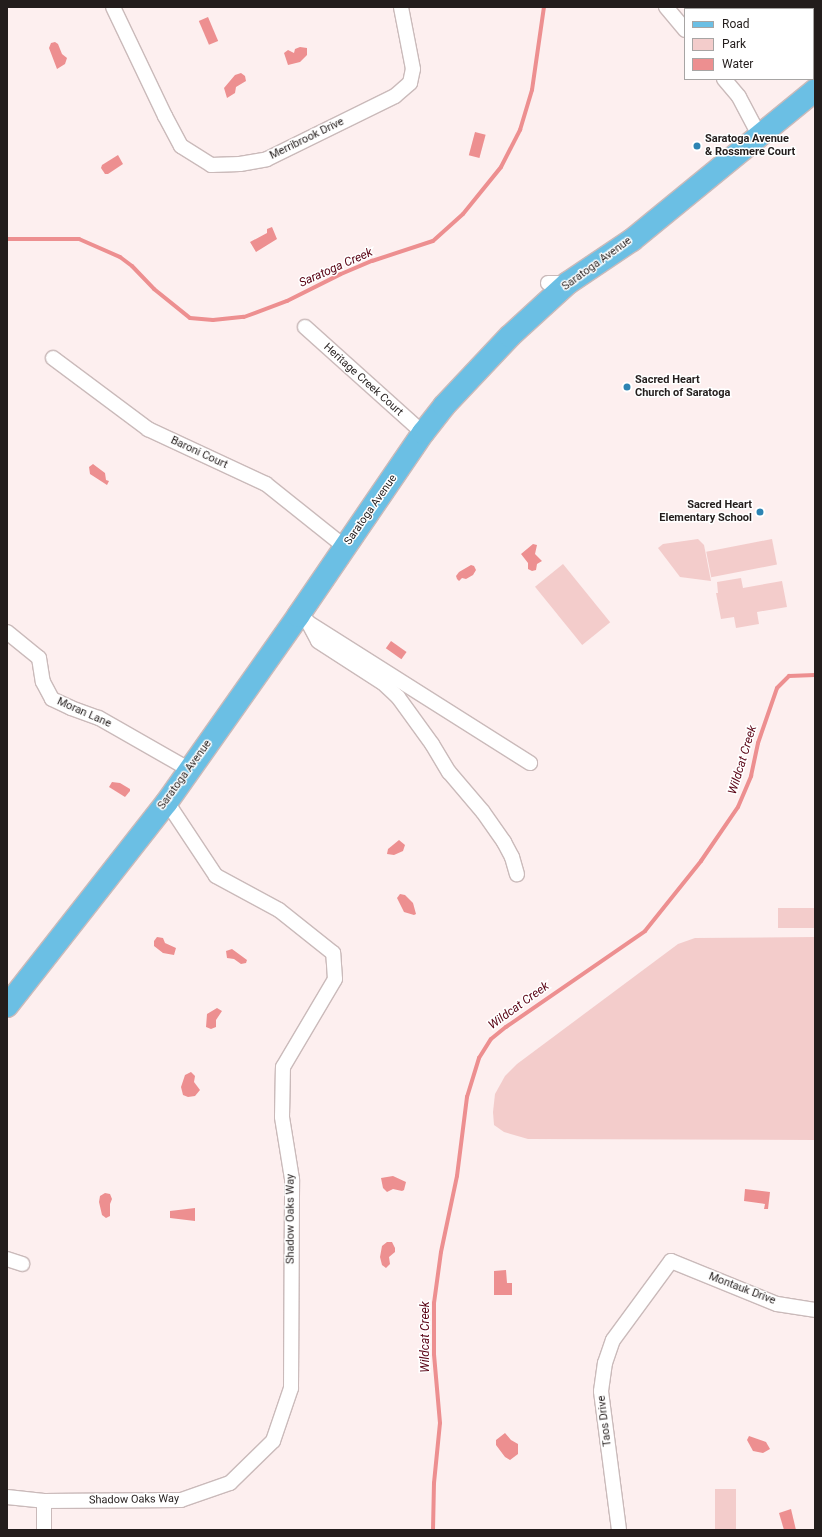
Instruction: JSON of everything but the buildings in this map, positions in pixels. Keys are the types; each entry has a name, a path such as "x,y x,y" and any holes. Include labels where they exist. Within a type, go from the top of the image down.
{"main road":[{"name":"Saratoga Avenue","path":"7,1006 167,802 303,619 345,547 423,433 444,406 558,283 632,240 815,90"}],"street":[{"name":"Merribrook Drive","path":"113,7 181,146 211,165 240,164 267,159 395,96 410,83 413,69 401,7"},
{"path":"666,7 684,29"},
{"path":"725,80 739,97 759,135"},
{"name":"Heritage Creek Court","path":"305,327 423,433"},
{"name":"Baroni Court","path":"53,358 148,429 266,484 345,547"},
{"path":"303,619 530,763"},
{"path":"303,619 318,641 383,683 398,697 428,738 449,772 482,812 504,842 512,857 517,874"},
{"name":"Moran Lane","path":"7,632 40,658 43,682 52,699 71,708 99,718 190,770"},
{"name":"Shadow Oaks Way","path":"7,1497 44,1501 181,1500 230,1483 274,1441 290,1388 292,1178 282,1117 283,1068 335,979 333,953 279,910 216,876 167,802"},
{"path":"7,1259 22,1264"},
{"name":"Montauk Drive","path":"671,1261 777,1304 815,1310"},
{"name":"Taos Drive","path":"618,1530 601,1391 605,1363 613,1340 671,1261"},
{"path":"44,1501 44,1530"}],"green space":[{"path":"698,539 704,545 711,581 680,577 658,548 663,544"},
{"path":"772,539 777,565 711,577 706,552"},
{"path":"563,564 610,622 582,645 535,587"},
{"path":"741,578 743,588 782,581 787,607 757,612 759,624 736,628 734,617 721,619 716,593 718,593 717,582"},
{"path":"778,908 815,908 815,928 778,928"},
{"path":"815,937 815,1140 528,1139 504,1132 494,1125 493,1112 495,1094 505,1076 517,1064 678,944 695,938"},
{"path":"715,1489 736,1489 736,1530 715,1530"}],"water":[{"path":"208,17 218,41 209,45 199,21"},
{"path":"55,42 58,44 62,54 67,58 65,64 57,69 49,48 51,43"},
{"path":"300,47 307,48 307,55 300,62 288,65 284,53 288,50 294,53 295,49"},
{"path":"241,73 245,76 246,81 236,87 235,93 227,98 224,88 235,75"},
{"path":"475,132 486,135 479,158 469,155"},
{"path":"118,155 123,164 108,174 105,174 101,168 102,165"},
{"path":"272,227 277,239 256,252 250,242 267,233 267,229"},
{"path":"93,464 105,473 106,480 109,481 107,485 90,474 89,467"},
{"path":"533,544 537,545 535,554 542,561 537,564 536,570 532,571 528,569 528,563 521,554"},
{"path":"471,565 474,566 476,570 473,575 466,579 462,578 459,581 456,576 459,572"},
{"path":"391,641 407,652 401,659 386,648"},
{"path":"112,782 120,783 130,789 130,791 125,797 109,787"},
{"path":"399,840 405,845 403,851 394,855 387,854 388,849"},
{"path":"400,894 405,895 413,903 416,914 414,915 404,912 397,898"},
{"path":"157,937 163,938 165,943 176,948 174,955 163,953 154,946 154,941"},
{"path":"232,949 247,960 246,963 241,964 234,959 227,958 226,951"},
{"path":"217,1008 222,1011 216,1020 216,1027 211,1029 206,1027 207,1014"},
{"path":"191,1072 195,1076 194,1082 200,1090 195,1096 188,1097 183,1095 181,1087 185,1075"},
{"path":"393,1176 406,1182 404,1190 393,1189 387,1192 383,1188 381,1178"},
{"path":"745,1189 770,1192 768,1209 764,1209 765,1204 744,1201"},
{"path":"105,1193 110,1194 112,1199 110,1204 110,1216 106,1218 102,1215 99,1202 100,1196"},
{"path":"195,1208 195,1221 170,1218 170,1211"},
{"path":"387,1242 392,1242 395,1252 389,1257 390,1264 386,1268 382,1265 380,1257 382,1246"},
{"path":"506,1270 507,1283 512,1283 512,1295 494,1295 494,1271"},
{"path":"505,1433 511,1440 518,1444 518,1454 510,1460 505,1457 496,1445 496,1440"},
{"path":"749,1436 766,1442 770,1449 763,1453 753,1451 747,1440"},
{"path":"791,1509 796,1530 784,1530 779,1513"}],"waterway":[{"name":"Saratoga Creek","path":"7,239 79,239 120,257 132,266 154,289 190,318 213,320 244,317 287,301 341,274 372,261 433,241 463,214 501,167 520,130 532,90 544,7"},
{"name":"Wildcat Creek","path":"433,1530 434,1483 440,1423 434,1354 434,1303 441,1252 457,1176 467,1097 479,1058 491,1039 506,1027 645,931 701,861 738,807 751,776 758,743 777,688 789,676 815,675"}],"place":[{"name":"Saratoga Avenue & Rossmere Court","path":"697,146"},
{"name":"Sacred Heart Church of Saratoga","path":"627,387"},
{"name":"Sacred Heart Elementary School","path":"760,512"}]}
